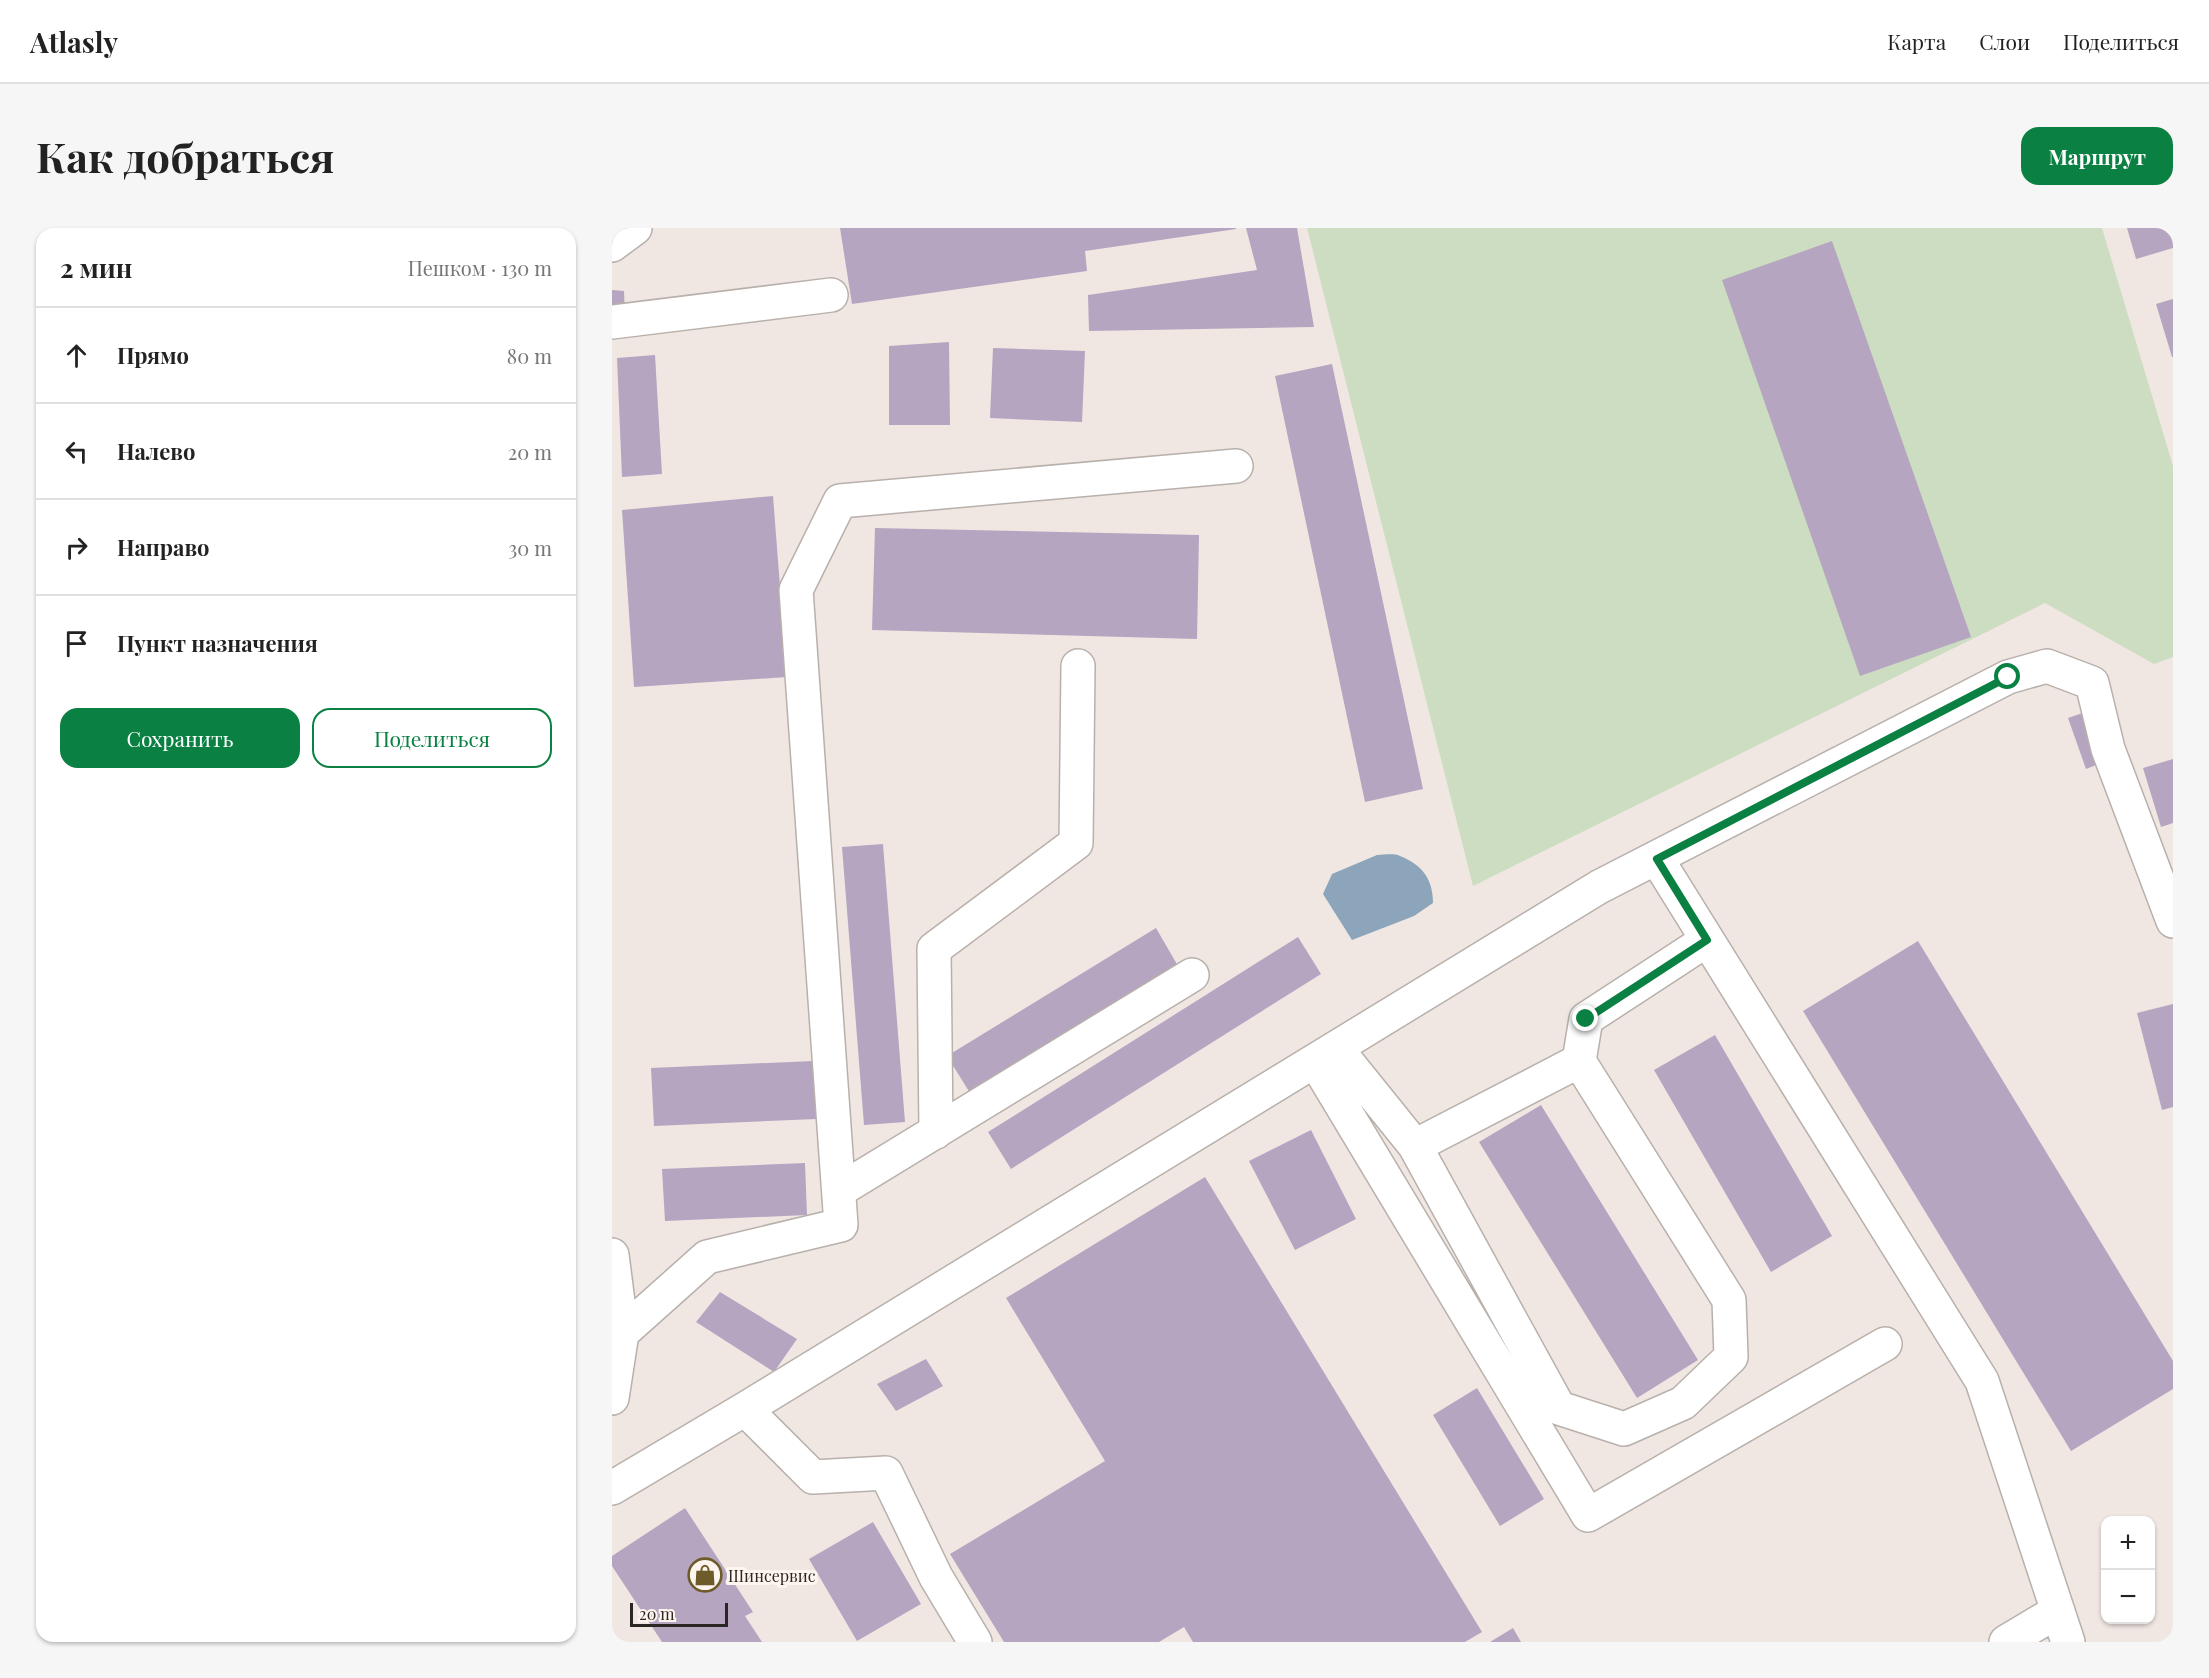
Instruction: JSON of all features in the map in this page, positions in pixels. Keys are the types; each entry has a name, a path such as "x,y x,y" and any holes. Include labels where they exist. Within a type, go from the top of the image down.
{"lane":[{"path":"612,245 634,228"},
{"path":"612,322 831,295"},
{"path":"622,1333 707,1257 841,1225 796,590 840,501 1236,466"},
{"path":"936,1132 934,949 1076,843 1078,666"},
{"path":"612,1488 1599,887 2008,677 2047,666 2092,683 2108,749 2173,921"},
{"path":"1657,859 1982,1381 2068,1642"},
{"path":"1326,1055 1415,1146 1559,1408 1624,1429 1683,1403 1731,1358 1729,1300 1579,1061 1586,1019 1707,940"},
{"path":"840,1190 1192,975"},
{"path":"1326,1055 1588,1515 1885,1344"},
{"path":"1415,1146 1579,1061"},
{"path":"612,1255 622,1333 612,1398"},
{"path":"744,1409 813,1477 886,1473 936,1577 975,1642"},
{"path":"2006,1642 2058,1611"}],"green space":[{"path":"1307,228 2102,228 2173,466 2173,657 2154,664 2045,603 1473,886"}],"water":[{"path":"1377,855 1398,855 1421,869 1429,880 1433,903 1414,916 1352,940 1323,894 1332,874"}],"building":[{"path":"840,228 1236,229 1085,251 1087,271 852,304"},
{"path":"1246,228 1297,228 1314,327 1089,331 1088,295 1257,270"},
{"path":"2127,228 2173,228 2173,248 2136,259"},
{"path":"1832,241 1971,637 1860,676 1722,280"},
{"path":"612,290 624,291 625,315 612,315"},
{"path":"2173,299 2173,357 2172,357 2156,304"},
{"path":"949,342 950,425 889,425 889,346"},
{"path":"993,348 1085,351 1082,422 990,418"},
{"path":"655,355 662,474 622,477 617,358"},
{"path":"1332,364 1423,789 1365,802 1275,376"},
{"path":"773,496 787,677 634,687 622,510"},
{"path":"875,528 1199,535 1197,639 872,630"},
{"path":"2094,709 2111,759 2086,769 2068,718"},
{"path":"2173,759 2173,823 2161,827 2143,768"},
{"path":"883,844 905,1122 864,1125 842,847"},
{"path":"1156,928 1178,966 970,1093 947,1056"},
{"path":"1298,937 1321,974 1011,1169 988,1132"},
{"path":"1918,941 2173,1361 2173,1389 2071,1451 1803,1011"},
{"path":"2173,1004 2173,1107 2162,1110 2137,1013"},
{"path":"1715,1035 1832,1236 1771,1272 1654,1070"},
{"path":"813,1061 816,1119 654,1126 651,1068"},
{"path":"1541,1105 1698,1360 1637,1398 1479,1142"},
{"path":"1311,1130 1356,1219 1295,1250 1249,1161"},
{"path":"805,1163 807,1215 665,1221 662,1169"},
{"path":"1205,1177 1482,1632 1465,1642 1193,1642 1184,1627 1159,1642 1004,1642 950,1554 1105,1461 1006,1298"},
{"path":"720,1292 797,1339 774,1372 696,1322"},
{"path":"926,1359 943,1386 896,1411 877,1384"},
{"path":"1477,1388 1544,1499 1500,1526 1433,1415"},
{"path":"685,1508 753,1612 745,1616 762,1642 662,1642 612,1566 612,1556"},
{"path":"873,1522 921,1604 857,1641 809,1559"},
{"path":"1513,1628 1521,1642 1490,1642"}],"place":[{"name":"Шинсервис","path":"705,1575"}],"route":[{"path":"1586,1019 1707,940 1657,859 2008,677"}]}
